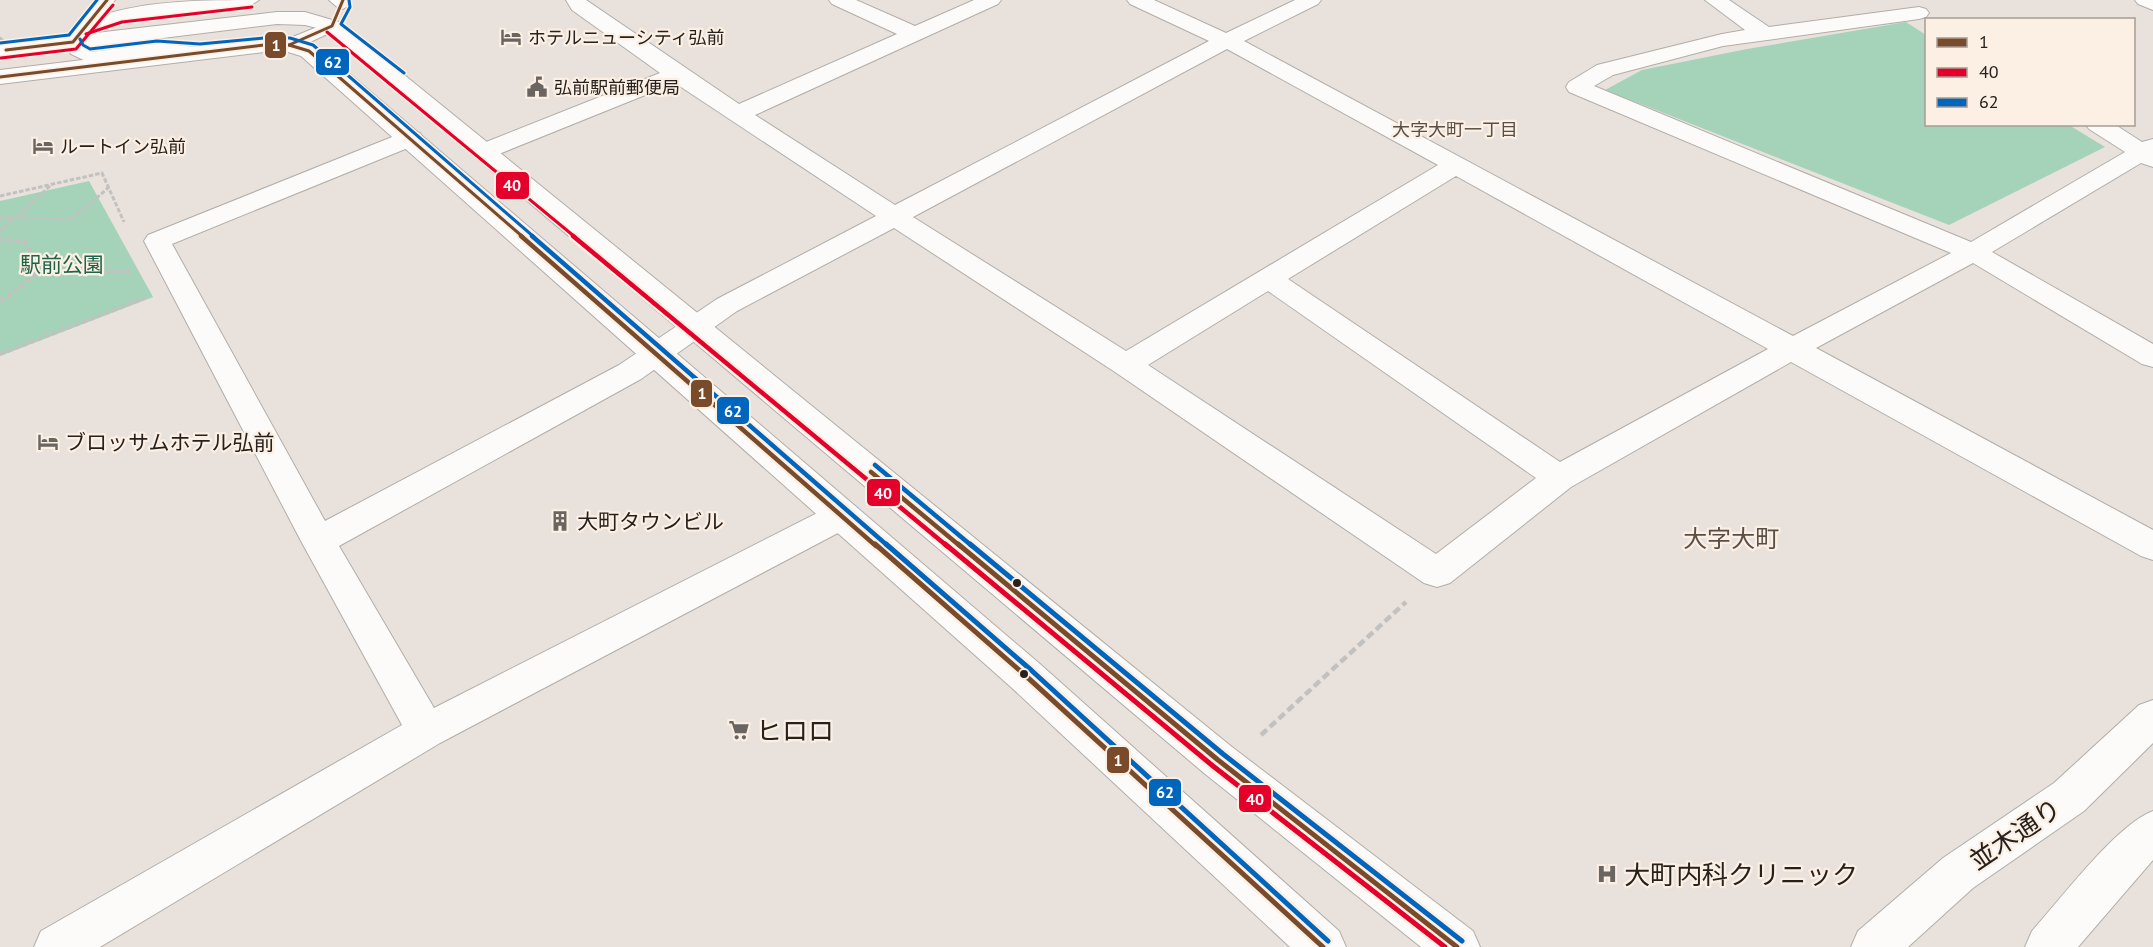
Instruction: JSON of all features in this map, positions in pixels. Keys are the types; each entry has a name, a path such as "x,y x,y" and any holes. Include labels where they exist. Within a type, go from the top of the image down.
{"street":[{"path":"576,0 579,6 677,74 1126,365 1437,573 1560,478 2149,153"},
{"path":"839,0 914,34"},
{"path":"739,113 991,0"},
{"path":"1137,0 1226,41 2153,546"},
{"path":"318,541 630,372 727,305 1226,41 1311,0"},
{"path":"1715,0 1766,35"},
{"path":"2145,0 2153,4"},
{"path":"0,51 78,35 277,18 307,18 339,7 485,151 1218,760 1457,947"},
{"path":"1916,11 1722,40 1605,70 1577,87 1973,252 2153,357"},
{"path":"0,77 264,45 289,45 309,51 1026,676 1323,947"},
{"path":"485,151 677,74"},
{"path":"2101,126 2149,153"},
{"path":"411,138 158,241 318,541 426,731"},
{"path":"1126,365 1456,165"},
{"path":"1267,278 1560,478"},
{"path":"57,947 426,731 843,515"},
{"name":"並木通り","path":"1874,947 1958,873 2069,797 2153,717"},
{"path":"2048,947 2132,851 2153,831"}],"lane":[{"path":"128,0 104,4 78,35 77,50 88,57 157,48 200,52"},
{"path":"78,35 120,15 251,0"},
{"path":"289,45 339,7"}],"path":[{"path":"0,196 102,173 109,187 73,219 0,218"},
{"path":"0,232 52,185"},
{"path":"0,226 6,226"},
{"path":"0,240 25,241 41,270"},
{"path":"0,300 8,297 41,270 132,272"},
{"path":"0,354 181,284"},
{"path":"1261,736 1437,573"}],"green space":[{"path":"1906,22 1925,34 1925,126 2071,126 2105,147 1949,225 1605,90 1642,70 1747,49"},
{"name":"駅前公園","path":"89,181 153,297 0,356 0,201"}],"tunnel":[{"path":"0,47 5,40"}],"transit line":[{"name":"62","path":"0,43 69,35 97,0"},
{"name":"1","path":"6,50 73,42 107,0"},
{"name":"1","path":"289,45 332,26 343,0"},
{"name":"62","path":"349,0 350,7 341,24 404,73"},
{"name":"40","path":"1,58 76,49 113,5"},
{"name":"40","path":"86,34 122,22 252,7"},
{"name":"40","path":"327,32 1213,766 1445,947"},
{"name":"62","path":"80,39 83,45 90,49 157,41 200,44 264,38 290,38 313,45 1031,670 1328,941"},
{"name":"1","path":"0,77 264,45 289,45 309,51 1026,676 1323,947"},
{"name":"62","path":"875,465 1223,754 1462,941"},
{"name":"1","path":"871,472 1218,760 1457,947"}],"place":[{"name":"ホテルニューシティ弘前","path":"511,37"},
{"name":"弘前駅前郵便局","path":"537,87"},
{"name":"ルートイン弘前","path":"43,146"},
{"name":"ブロッサムホテル弘前","path":"48,442"},
{"name":"大町タウンビル","path":"560,521"},
{"name":"ヒロロ","path":"739,730"},
{"name":"大町内科クリニック","path":"1607,874"}],"district":[{"name":"大字大町一丁目","path":"1455,129"},
{"name":"大字大町","path":"1731,538"}]}
